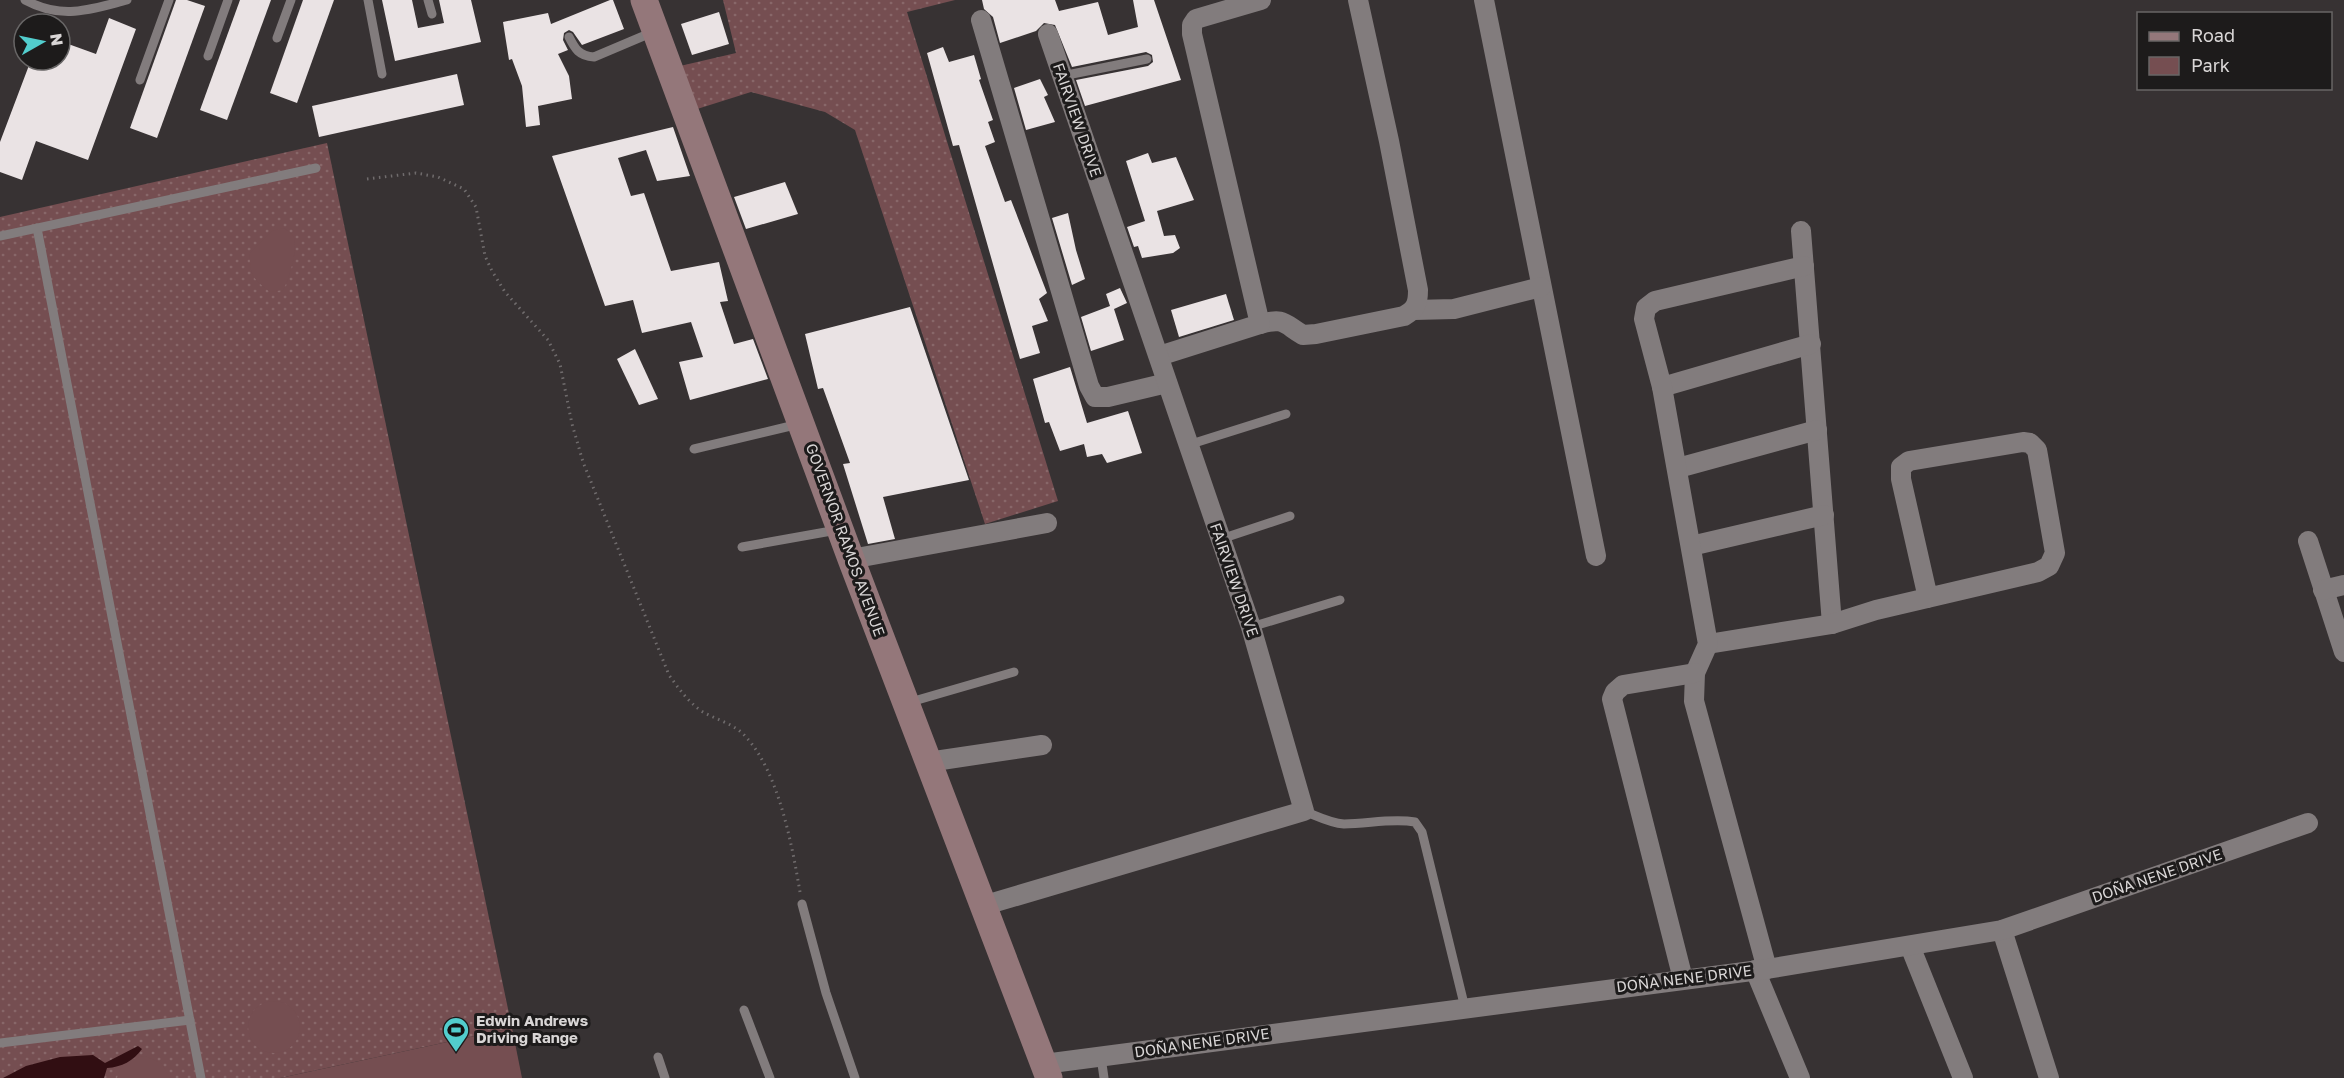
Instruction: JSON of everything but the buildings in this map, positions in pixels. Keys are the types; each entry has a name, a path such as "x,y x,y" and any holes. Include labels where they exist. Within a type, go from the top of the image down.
{"main road":[{"name":"GOVERNOR RAMOS AVENUE","path":"644,0 840,530 1046,1071"}],"street":[{"path":"1260,324 1192,34 1192,25 1196,19 1261,0"},
{"path":"1159,356 1273,320 1286,322 1303,335 1310,335 1404,316 1414,310 1418,303 1418,290 1389,141 1358,0"},
{"path":"1484,0 1596,556"},
{"path":"981,20 1089,386 1095,398 1167,383"},
{"name":"FAIRVIEW DRIVE","path":"1048,34 1251,627 1304,811"},
{"path":"1801,231 1832,624"},
{"path":"1800,1078 1761,969 1694,701 1695,673 1708,644 1678,468 1662,387 1644,319 1646,308 1655,302 1804,266"},
{"path":"1414,310 1454,309 1541,287"},
{"path":"1662,387 1811,344"},
{"path":"1678,468 1817,430"},
{"path":"1708,644 1832,624 2038,572 2049,566 2055,553 2037,450 2030,443 2023,442 1909,461 1901,467 1901,479 1928,598"},
{"path":"1690,546 1824,515"},
{"path":"851,559 1047,523"},
{"path":"2308,541 2344,652"},
{"path":"2323,590 2344,585"},
{"path":"1683,979 1612,699 1615,692 1623,685 1695,673"},
{"path":"928,762 1042,745"},
{"path":"982,906 1304,811"},
{"name":"DOÑA NENE DRIVE","path":"1046,1071 1101,1057 1761,969 2002,930 2308,823"},
{"path":"2002,930 2049,1078"},
{"path":"1910,946 1963,1078"}],"lane":[{"path":"25,0 54,12 90,9 127,0"},
{"path":"141,80 169,0"},
{"path":"208,56 228,0"},
{"path":"276,38 291,0"},
{"path":"368,0 382,74"},
{"path":"428,0 432,14"},
{"path":"569,37 575,50 586,57 594,57 656,31"},
{"path":"1062,76 1147,59"},
{"path":"0,236 316,168"},
{"path":"37,228 201,1078"},
{"path":"1188,445 1286,414"},
{"path":"694,449 802,423"},
{"path":"1221,539 1290,516"},
{"path":"742,547 840,530"},
{"path":"1251,627 1340,600"},
{"path":"905,703 1014,672"},
{"path":"1304,811 1343,824 1402,820 1415,822 1422,832 1465,1008"},
{"path":"802,904 826,993 855,1078"},
{"path":"744,1010 770,1078"},
{"path":"0,1043 190,1020"},
{"path":"658,1057 665,1078"},
{"path":"1101,1057 1104,1078"}],"path":[{"path":"367,179 416,173 438,177 464,189 476,207 485,256 492,271 505,292 548,340 560,364 572,424 583,462 669,675 683,695 703,711 730,724 746,737 762,760 781,805 792,846 802,904"}],"green space":[{"path":"723,0 955,0 907,12 1058,501 985,524 855,130 825,112 751,92 694,110 680,66 736,53"},
{"path":"327,143 512,1028 280,1078 0,1078 0,217"},
{"path":"284,228 294,238 295,249 292,264 283,290 270,292 253,276 250,267 250,253 272,231"},
{"path":"274,1001 284,1003 292,1009 298,1017 300,1027 298,1037 292,1045 284,1051 274,1053 264,1051 256,1045 250,1037 248,1027 250,1017 256,1009 264,1003"},
{"name":"Edwin Andrews Driving Range","path":"512,1028 522,1078 280,1078"},
{"path":"145,1056 161,1063 170,1078 117,1078 127,1062"}],"shaded area":[{"path":"138,1046 142,1049 135,1057 122,1065 107,1068 104,1078 3,1078 26,1066 60,1057 93,1055 105,1063"}],"place":[{"name":"Edwin Andrews Driving Range","path":"456,1053"}]}
